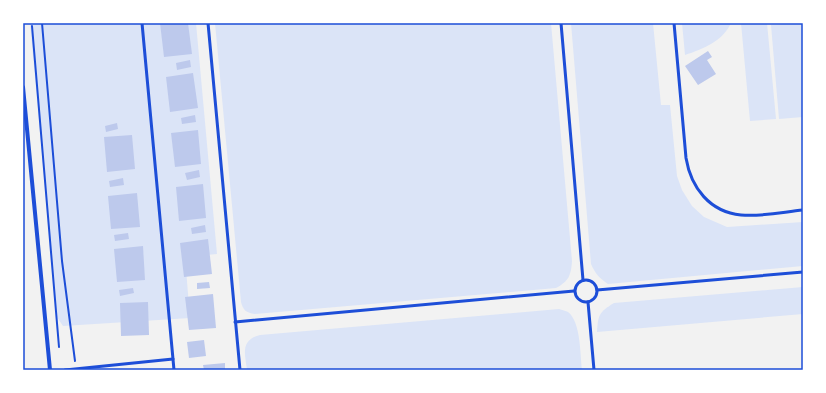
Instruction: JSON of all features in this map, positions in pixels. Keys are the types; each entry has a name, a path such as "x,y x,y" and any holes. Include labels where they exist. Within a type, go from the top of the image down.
{"street":[{"path":"23,86 50,370"}],"lane":[{"path":"142,23 174,370"},
{"path":"208,23 240,370"},
{"path":"561,23 583,280"},
{"path":"674,23 686,158 691,179 696,188 711,204 730,213 752,215 803,210"},
{"path":"597,290 803,272"},
{"path":"583,280 594,283 597,290 595,297 588,302 580,301 574,291 577,284 583,280"},
{"path":"235,322 574,291"},
{"path":"588,302 594,370"},
{"path":"65,370 173,359"}],"path":[{"path":"42,23 62,261 75,361"},
{"path":"32,26 59,347"}],"shaded area":[{"path":"30,23 196,23 217,254 185,257 190,318 63,326 57,317"},
{"path":"215,23 551,23 572,261 570,274 567,280 556,288 255,314 245,311 241,302"},
{"path":"571,23 653,23 661,105 670,105 677,176 682,190 692,206 704,217 727,227 803,222 803,266 608,284 596,273 591,264"},
{"path":"682,23 731,23 723,35 712,44 685,55"},
{"path":"741,23 767,23 776,119 750,121"},
{"path":"803,23 803,117 779,119 771,25"},
{"path":"803,287 803,314 597,332 600,314 614,303"},
{"path":"559,309 568,312 575,323 578,331 582,370 247,370 245,348 249,340 260,335"}],"building":[{"path":"160,23 188,23 192,54 164,57"},
{"path":"708,51 712,57 707,60 716,74 698,85 685,66"},
{"path":"190,60 191,67 177,70 176,63"},
{"path":"193,73 198,108 170,112 166,77"},
{"path":"195,115 196,122 182,124 181,118"},
{"path":"117,123 118,129 106,132 105,126"},
{"path":"198,130 201,164 175,167 171,133"},
{"path":"132,135 135,169 107,172 104,137"},
{"path":"199,170 200,177 187,180 185,173"},
{"path":"123,178 124,185 110,187 109,181"},
{"path":"203,184 206,218 179,221 176,187"},
{"path":"137,193 140,227 111,229 108,196"},
{"path":"205,225 206,232 192,234 191,228"},
{"path":"128,233 129,239 115,241 114,235"},
{"path":"208,239 212,274 184,277 180,243"},
{"path":"143,246 145,280 117,282 114,249"},
{"path":"209,282 210,288 197,289 197,283"},
{"path":"133,288 134,293 120,296 119,290"},
{"path":"213,294 216,328 189,330 185,297"},
{"path":"148,302 149,335 121,336 120,303"},
{"path":"204,340 206,356 189,358 187,342"},
{"path":"225,363 225,370 204,370 203,365"}]}
